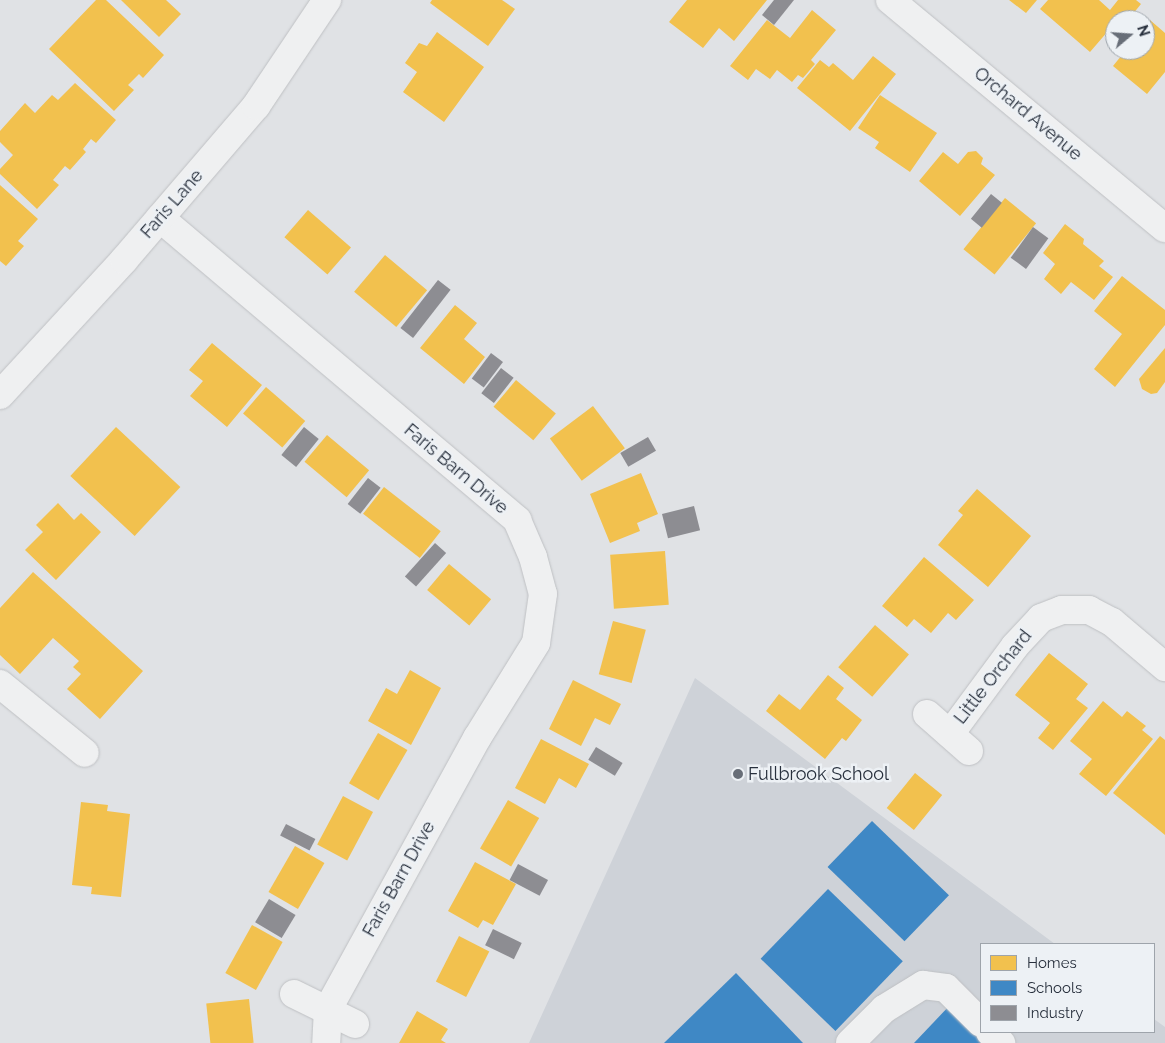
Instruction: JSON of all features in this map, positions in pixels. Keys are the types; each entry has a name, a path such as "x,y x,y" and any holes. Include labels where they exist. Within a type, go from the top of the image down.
{"street":[{"name":"Faris Lane","path":"0,395 160,218 256,106 328,0"},
{"name":"Orchard Avenue","path":"890,0 1165,228"},
{"name":"Faris Barn Drive","path":"160,218 517,520 533,557 543,594 536,643 477,738 328,1010"},
{"name":"Little Orchard","path":"926,714 959,742 1014,646 1041,618 1062,610 1089,610 1112,622 1165,667"},
{"path":"0,684 85,754"},
{"path":"850,1043 884,1009 923,985 946,988 980,1022"},
{"path":"294,994 355,1024"},
{"path":"326,1043 328,1010"},
{"path":"991,1033 1001,1043"}],"shaded area":[{"name":"Fullbrook School","path":"695,678 1054,943 980,943 980,1033 1155,1033 1155,1020 1165,1027 1165,1043 529,1043"}],"building: Homes":[{"path":"96,0 106,0 164,55 143,78 139,74 128,85 134,90 114,111 49,49"},
{"path":"121,0 166,0 181,14 159,37"},
{"path":"432,0 502,0 515,9 488,46 430,3"},
{"path":"687,0 767,0 734,41 719,28 703,48 669,22"},
{"path":"1009,0 1037,0 1026,13"},
{"path":"1048,0 1099,0 1110,10 1105,10 1105,35 1090,52 1040,9"},
{"path":"1118,0 1136,0 1141,4 1136,10 1110,10"},
{"path":"812,10 836,30 811,60 815,64 803,78 798,75 792,82 777,70 770,79 756,69 748,80 730,66 767,20 790,38"},
{"path":"1155,24 1165,33 1165,72 1147,94 1113,66 1118,60 1155,60"},
{"path":"437,32 484,67 444,122 403,92 417,72 405,63 419,43 427,46"},
{"path":"873,56 896,74 850,131 797,88 820,60 829,67 833,63 853,80"},
{"path":"75,83 116,120 96,143 91,139 83,149 86,152 70,170 65,166 53,180 59,185 37,209 0,174 0,169 13,155 0,142 0,131 25,103 35,113 52,95 58,100"},
{"path":"880,95 937,133 910,172 875,148 879,142 858,128"},
{"path":"976,151 983,158 981,164 995,175 960,216 919,181 943,152 958,164 968,152"},
{"path":"0,185 38,219 18,241 24,246 6,266 0,261"},
{"path":"1005,198 1036,223 995,274 963,249"},
{"path":"308,210 351,247 327,275 284,237"},
{"path":"1065,224 1084,239 1083,244 1104,261 1099,266 1113,277 1094,300 1071,282 1061,294 1044,279 1055,264 1043,253"},
{"path":"385,255 427,290 396,327 354,292"},
{"path":"1122,276 1165,310 1165,325 1115,387 1094,369 1122,334 1094,311"},
{"path":"455,305 477,323 464,339 485,357 464,384 420,348"},
{"path":"212,343 262,385 227,427 190,396 203,381 189,370"},
{"path":"1165,348 1165,382 1157,393 1151,394 1142,389 1139,379"},
{"path":"516,380 556,413 533,440 494,407"},
{"path":"266,387 305,421 282,448 243,413"},
{"path":"593,406 625,448 582,481 550,438"},
{"path":"116,427 180,487 135,536 70,476"},
{"path":"327,435 369,470 347,497 305,462"},
{"path":"641,473 658,514 637,523 640,531 610,543 590,494"},
{"path":"384,487 441,531 420,558 363,514"},
{"path":"977,489 1031,536 988,587 938,545 963,515 958,511"},
{"path":"58,503 74,520 81,513 101,532 56,580 25,550 43,532 36,525"},
{"path":"665,551 669,605 614,609 610,555"},
{"path":"924,557 974,600 956,620 948,613 931,633 914,619 907,627 882,606"},
{"path":"449,564 491,599 469,625 427,590"},
{"path":"33,572 143,671 100,719 67,689 81,674 73,667 79,661 53,638 20,674 0,655 0,608"},
{"path":"613,621 646,630 632,683 599,674"},
{"path":"875,625 909,655 872,697 838,667"},
{"path":"1049,653 1088,684 1076,699 1088,708 1053,750 1038,738 1050,723 1015,695"},
{"path":"410,670 441,688 411,745 368,721 386,688 397,694"},
{"path":"828,675 844,688 836,699 862,720 846,741 842,738 825,759 766,711 779,694 800,710"},
{"path":"573,680 621,704 610,725 595,718 581,746 549,729"},
{"path":"1103,701 1122,717 1127,711 1146,726 1142,730 1153,739 1106,796 1079,774 1092,759 1070,741"},
{"path":"378,733 407,750 378,800 349,783"},
{"path":"1160,736 1165,740 1165,835 1113,793"},
{"path":"541,739 589,764 576,788 559,778 545,804 515,788"},
{"path":"915,773 942,795 914,830 887,808"},
{"path":"343,796 373,812 347,861 317,845"},
{"path":"508,800 539,818 511,866 480,848"},
{"path":"81,802 108,805 107,811 130,814 121,897 91,894 92,887 72,885"},
{"path":"295,846 324,863 298,909 268,892"},
{"path":"475,862 516,884 493,925 483,920 478,928 448,911"},
{"path":"252,925 283,942 256,990 225,973"},
{"path":"459,936 489,951 466,997 436,981"},
{"path":"249,999 254,1043 210,1043 206,1003"},
{"path":"417,1011 448,1029 441,1040 446,1043 399,1043"}],"building: Schools":[{"path":"872,821 949,895 905,941 828,867"},
{"path":"828,889 903,961 835,1031 761,959"},
{"path":"736,973 803,1043 664,1043"},
{"path":"951,1004 992,1043 914,1043"}],"building: Industry":[{"path":"774,0 794,0 774,25 762,15"},
{"path":"991,194 1002,203 982,228 971,219"},
{"path":"1033,227 1048,238 1026,269 1011,258"},
{"path":"438,280 451,290 413,338 400,328"},
{"path":"491,353 503,362 484,388 472,379"},
{"path":"501,368 514,378 494,403 481,393"},
{"path":"304,427 319,439 296,467 281,455"},
{"path":"648,437 656,451 628,467 620,453"},
{"path":"368,478 381,488 360,514 348,504"},
{"path":"694,506 700,530 668,538 662,514"},
{"path":"435,543 446,553 416,586 405,576"},
{"path":"596,747 623,763 615,776 588,760"},
{"path":"286,824 315,839 310,851 280,836"},
{"path":"518,864 548,880 540,896 510,880"},
{"path":"269,899 296,915 282,938 255,922"},
{"path":"493,929 522,943 514,959 485,945"}],"place":[{"name":"Fullbrook School","path":"738,774"}]}
